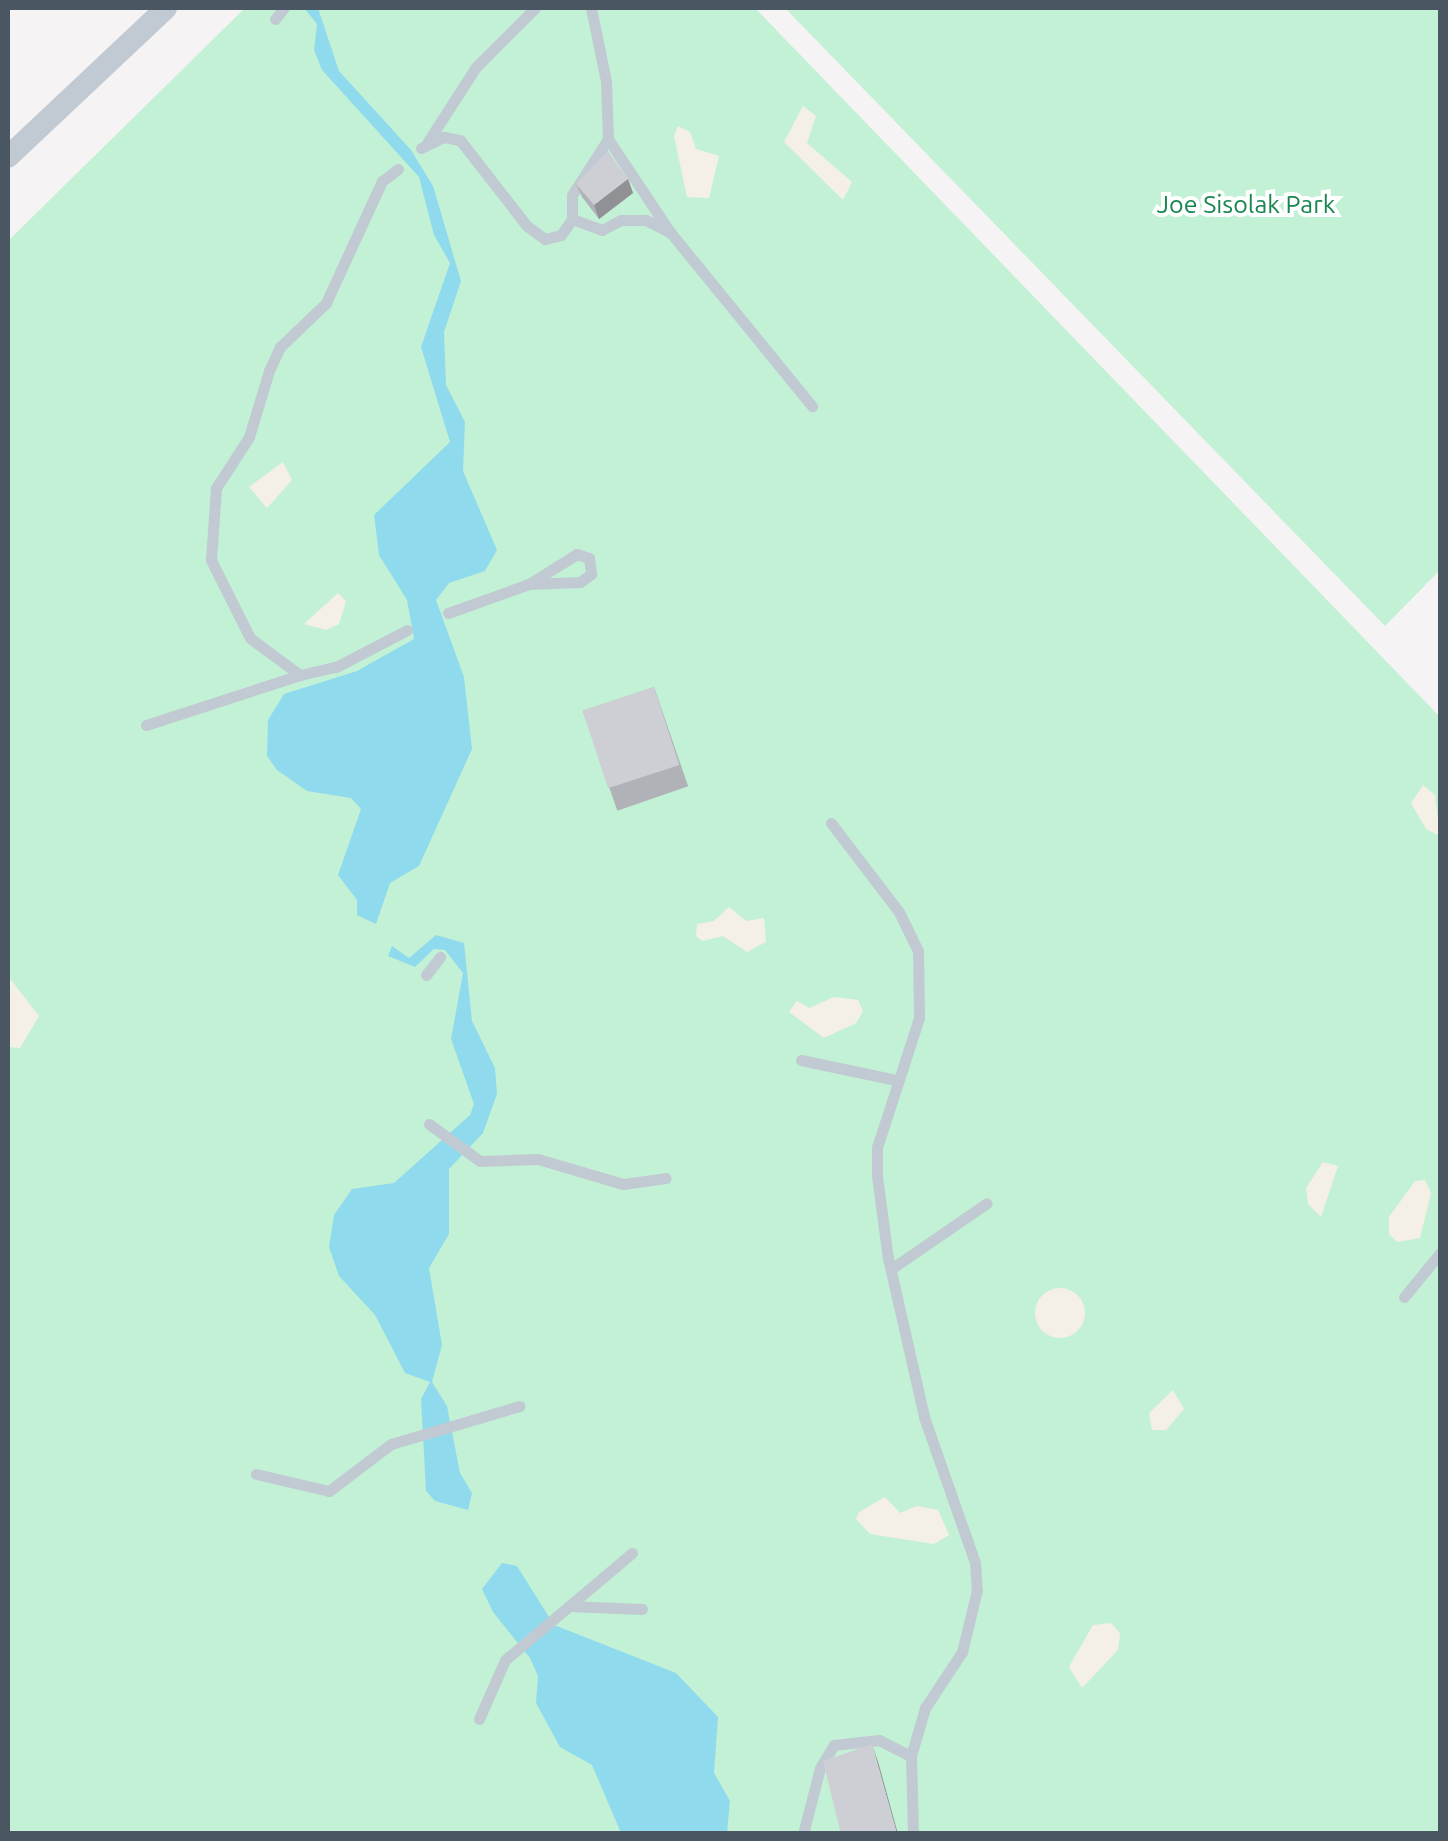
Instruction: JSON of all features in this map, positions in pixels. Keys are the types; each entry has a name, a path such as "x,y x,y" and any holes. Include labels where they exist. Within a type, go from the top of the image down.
{"street":[{"path":"8,158 166,8"}],"lane":[{"path":"275,19 284,8"},
{"path":"536,8 476,67 421,148 444,137 460,140 545,239 561,235 572,219 572,195 608,140"},
{"path":"590,8 606,80 608,140 670,232 812,406"},
{"path":"300,675 250,638 230,607 211,560 216,488 249,437 280,348 326,303 382,181 398,168"},
{"path":"572,219 602,230 621,220 646,220 670,232"},
{"path":"448,613 529,584 577,554 588,558 591,574 580,582 529,584"},
{"path":"146,725 336,667 407,630"},
{"path":"830,823 899,912 918,951 919,1018 896,1080 878,1147 891,1269 924,1417 975,1563 977,1590 962,1652 936,1686 911,1756 913,1834"},
{"path":"426,975 440,957"},
{"path":"802,1060 896,1080"},
{"path":"429,1124 480,1161 538,1158 622,1184 666,1178"},
{"path":"891,1269 987,1203"},
{"path":"1404,1296 1440,1253"},
{"path":"256,1474 329,1490 390,1444 519,1406"},
{"path":"479,1719 516,1651 632,1553"},
{"path":"568,1606 642,1609"},
{"path":"803,1834 820,1768 834,1744 879,1740 911,1756"}],"green space":[{"path":"245,8 755,8 1440,717 1440,1833 8,1834 8,241"},
{"name":"Joe Sisolak Park","path":"785,8 1440,8 1440,570 1385,626"}],"sand":[{"path":"803,106 816,116 807,143 852,182 843,200 784,142"},
{"path":"678,126 690,132 696,149 719,156 709,198 687,197 674,136"},
{"path":"283,462 292,480 267,508 249,487"},
{"path":"338,593 346,601 339,624 326,630 304,624"},
{"path":"1423,785 1435,795 1440,836 1426,829 1411,803"},
{"path":"729,907 746,921 764,918 766,942 747,952 723,936 702,941 696,936 697,924 714,921"},
{"path":"8,976 39,1016 20,1048 8,1047"},
{"path":"834,997 858,1000 863,1011 856,1023 824,1038 789,1012 797,1001 809,1008"},
{"path":"1323,1162 1338,1166 1321,1217 1308,1204 1306,1188"},
{"path":"1425,1180 1431,1193 1420,1238 1397,1242 1389,1234 1389,1217 1415,1181"},
{"path":"1060,1288 1078,1295 1085,1313 1078,1331 1060,1338 1042,1331 1035,1313 1042,1295"},
{"path":"1173,1390 1184,1409 1166,1430 1152,1430 1149,1413"},
{"path":"885,1497 900,1513 917,1506 938,1510 949,1535 934,1544 870,1534 856,1519 859,1512"},
{"path":"1111,1623 1120,1633 1118,1650 1082,1688 1069,1667 1093,1625"}],"water":[{"path":"304,8 318,8 339,71 411,150 433,186 461,281 444,332 446,385 465,422 463,471 497,550 485,571 449,583 436,600 464,677 472,749 419,866 390,883 376,924 357,915 357,900 338,875 361,809 351,798 307,791 277,770 267,756 268,720 284,694 357,671 414,639 407,600 379,555 374,515 450,442 421,347 450,263 434,235 419,177 322,70 314,50 317,24"},
{"path":"436,935 464,943 472,1021 495,1068 497,1094 483,1133 449,1169 449,1234 429,1268 442,1345 432,1382 447,1406 460,1473 472,1493 468,1510 435,1501 426,1491 421,1399 430,1382 405,1373 375,1315 339,1276 329,1247 334,1215 352,1189 394,1183 470,1115 474,1104 451,1039 463,973 445,950 434,949 415,967 388,956 392,946 409,958"},
{"path":"502,1563 517,1566 554,1625 676,1673 718,1717 714,1773 730,1801 727,1833 621,1833 592,1765 560,1747 536,1703 538,1676 530,1658 493,1612 482,1589"}],"building":[{"path":"608,151 628,179 594,205 576,184"},
{"path":"654,687 679,765 608,788 583,710"},
{"path":"872,1744 897,1834 841,1834 823,1761"}]}
